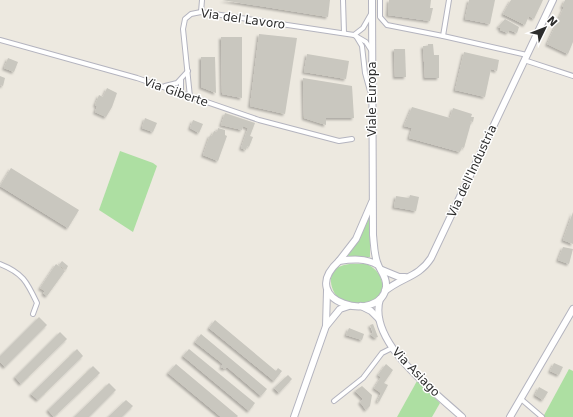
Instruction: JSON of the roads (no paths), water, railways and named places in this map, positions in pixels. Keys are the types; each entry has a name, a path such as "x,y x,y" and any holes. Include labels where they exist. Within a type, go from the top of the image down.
{"main road":[{"name":"Viale Europa","path":"372,0 373,235 374,254 380,267"},
{"name":"Via dell'Industria","path":"385,291 395,283 416,274 425,268 431,258 553,0"},
{"path":"294,417 326,326 327,276 356,239 373,199"},
{"path":"339,261 367,260 399,277 406,278"},
{"path":"380,267 385,278 385,291 380,299 378,314 380,321"},
{"path":"326,287 333,299 341,304 349,306 369,305 380,299"},
{"path":"326,326 340,309 349,306"},
{"path":"358,306 371,311 380,321"},
{"path":"510,417 573,309"},
{"name":"Via Asiago","path":"380,321 392,348 410,370 462,417"}],"street":[{"path":"201,12 202,0"},
{"path":"343,0 344,33"},
{"path":"380,0 380,17 387,25 443,36 525,58 573,76"},
{"path":"443,36 449,0"},
{"path":"372,10 363,28 354,35 362,46 365,73 373,99"},
{"name":"Via del Lavoro","path":"190,97 183,29 185,19 191,14 201,12 354,35 366,42 372,52"},
{"name":"Via Giberte","path":"0,40 163,86 190,97 258,120 339,141 352,139"},
{"path":"163,86 172,85 181,80 188,70"},
{"path":"181,80 181,93"},
{"path":"181,93 187,89 189,84"},
{"path":"0,264 20,274 30,288 37,303 33,314"},
{"path":"334,401 363,378 382,353 392,348"},
{"path":"521,399 542,417"}]}
